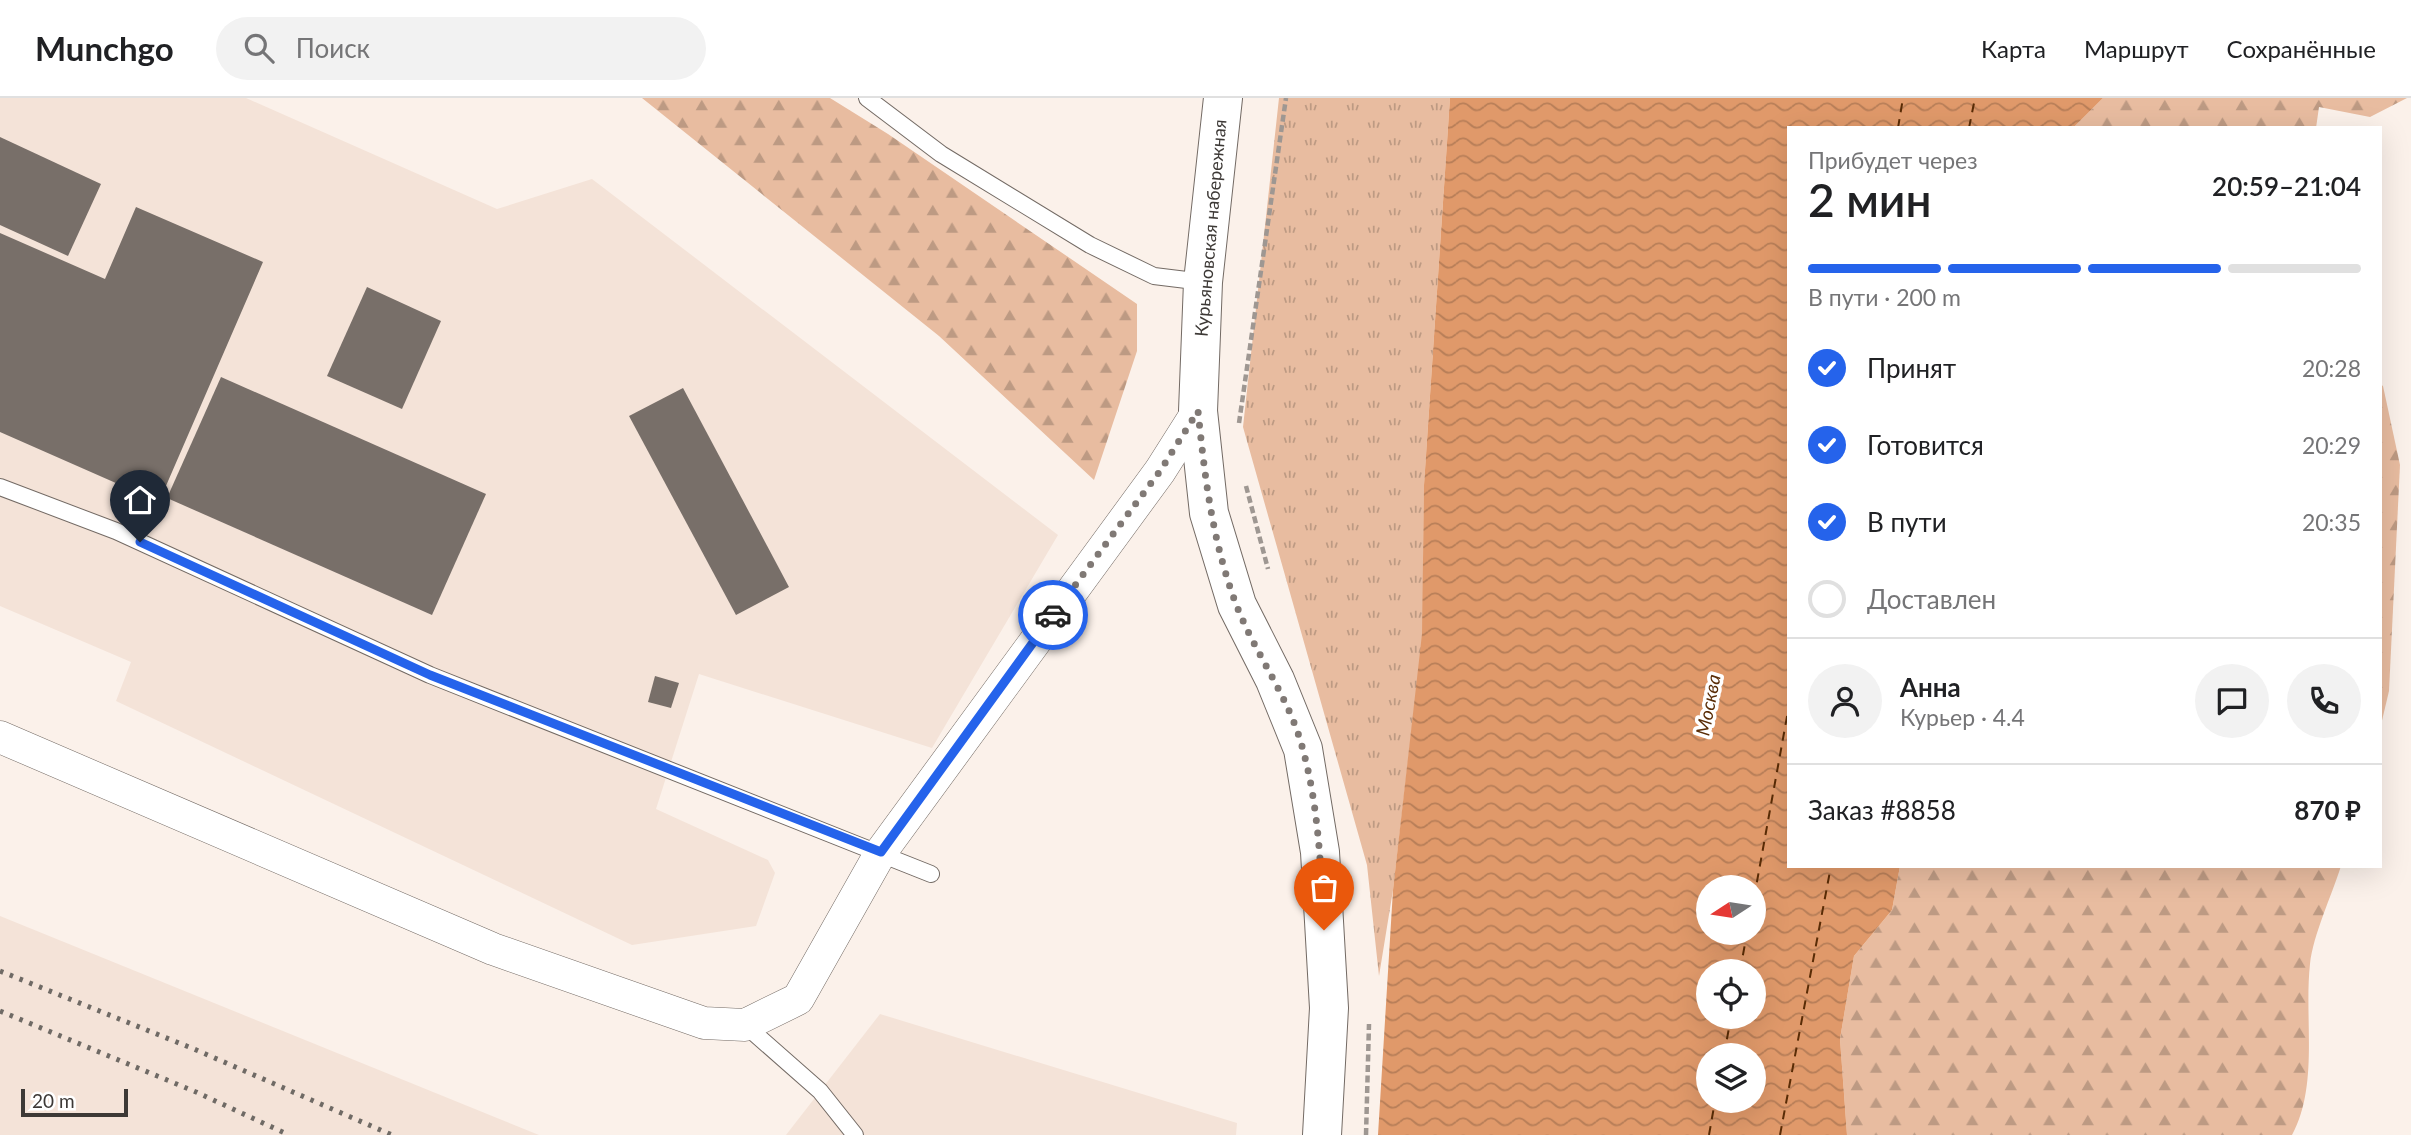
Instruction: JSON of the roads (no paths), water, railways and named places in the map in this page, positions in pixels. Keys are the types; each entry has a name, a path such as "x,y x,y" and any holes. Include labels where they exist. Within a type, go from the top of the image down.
{"main road":[{"name":"Курьяновская набережная","path":"1223,98 1203,282 1198,411 1209,513 1237,605 1275,680 1303,749 1320,852 1329,1008 1322,1135"}],"street":[{"path":"0,737 493,948 704,1023 745,1025 798,999 881,852 1160,471 1198,411"}],"lane":[{"path":"867,98 941,154 1090,245 1154,276 1203,282"},
{"path":"0,487 116,531 430,675 931,874"},
{"path":"745,1025 820,1091 855,1135"}],"water":[{"name":"Москва","path":"1450,98 2103,98 2075,126 1787,126 1787,868 1900,868 1892,910 1854,956 1840,1039 1847,1135 1378,1135 1393,890 1422,634 1424,485"}],"railway":[{"path":"0,971 194,1049 392,1135"},
{"path":"0,1011 196,1092 289,1135"}]}
